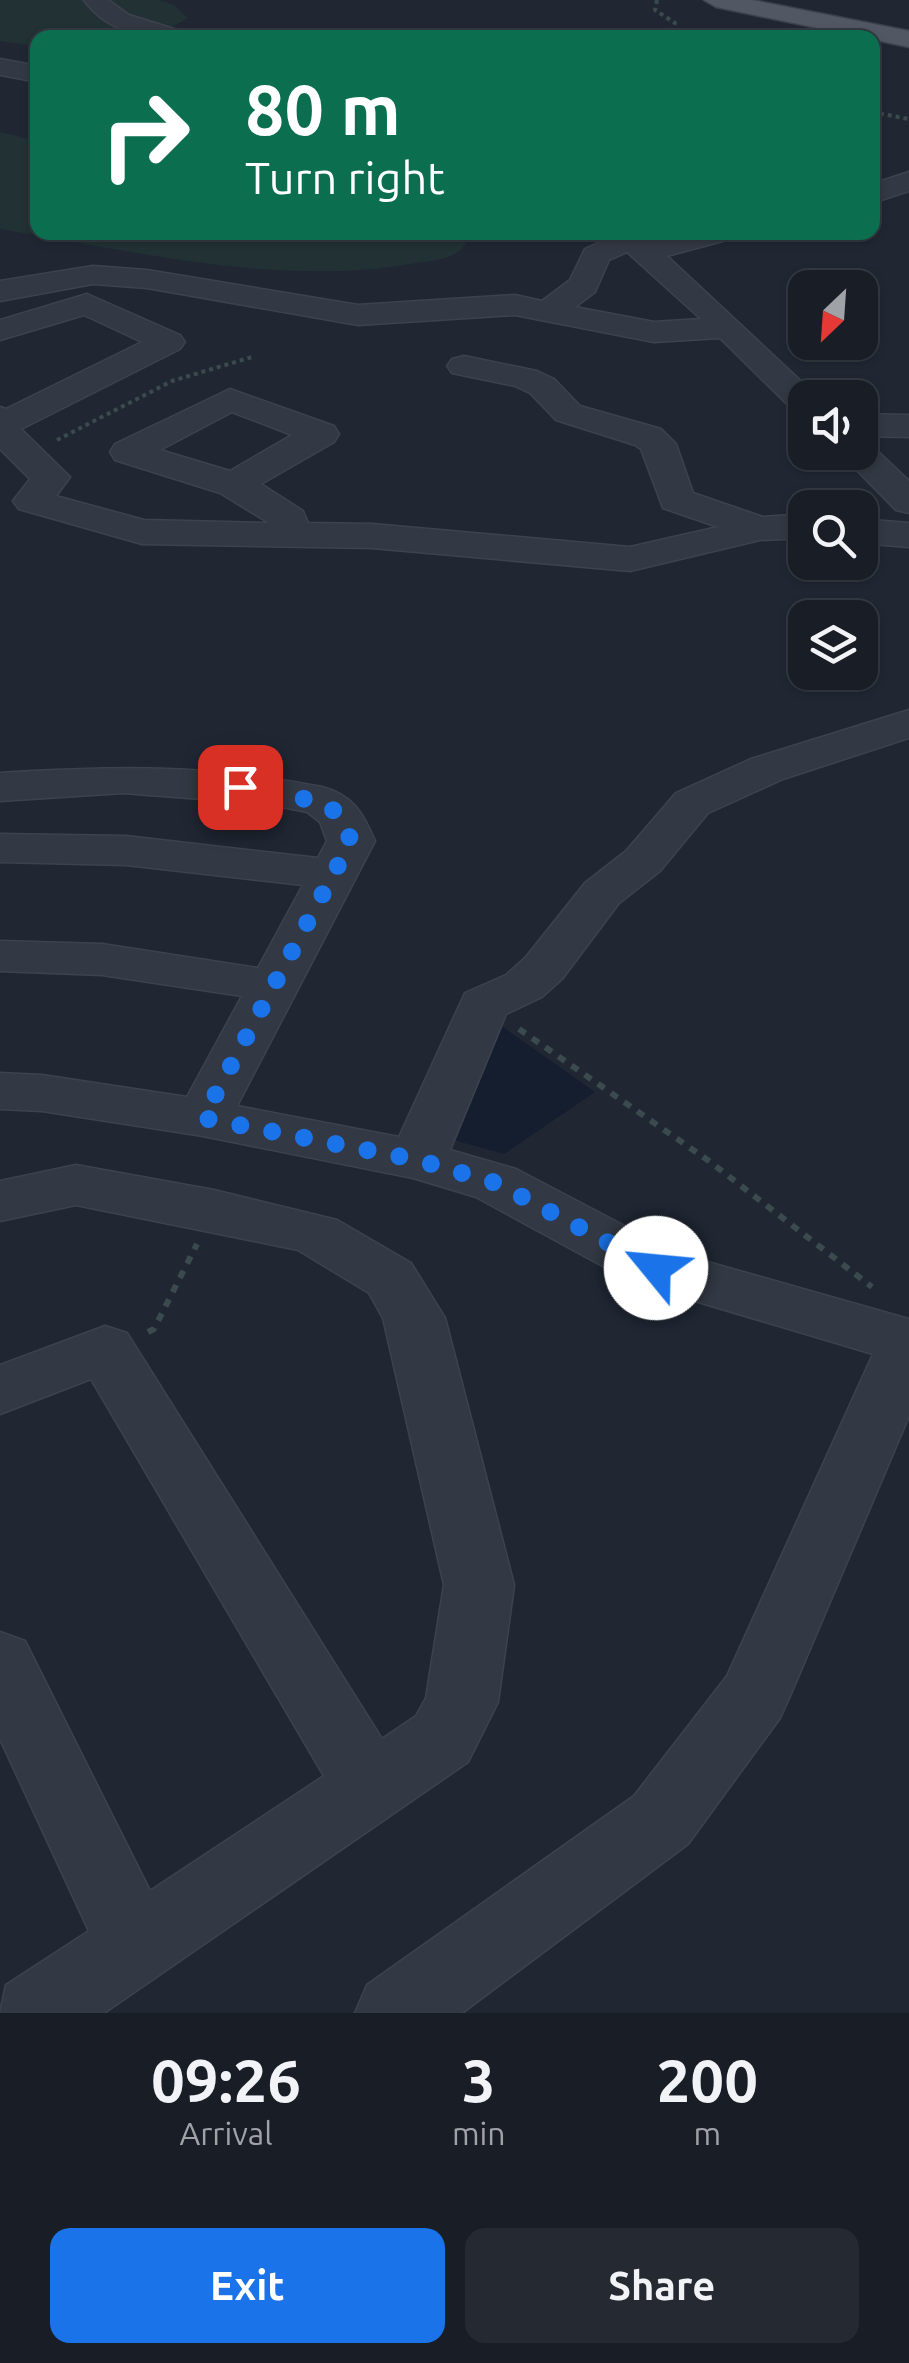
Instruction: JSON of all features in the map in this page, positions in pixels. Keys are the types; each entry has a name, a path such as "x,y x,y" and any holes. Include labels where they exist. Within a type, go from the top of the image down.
{"main road":[{"path":"716,0 861,30"},
{"path":"880,34 909,40"}],"street":[{"path":"96,0 102,9 127,23 151,30"},
{"path":"0,66 30,72"},
{"path":"550,310 584,285 596,255 613,246 634,241 674,246 695,240"},
{"path":"634,241 788,387"},
{"path":"0,292 94,275 147,279 358,315 481,304 550,310 654,332 725,328"},
{"path":"0,292 45,317"},
{"path":"10,338 45,317 86,304 168,342 75,373 8,429 35,467 51,477 32,502 142,532 288,533 630,559 660,557 757,528 788,527"},
{"path":"464,366 525,378 542,386 568,413 648,437 658,444 676,500 757,528"},
{"path":"878,425 909,426"},
{"path":"876,470 909,502"},
{"path":"234,484 266,500 289,519 288,533"},
{"path":"878,532 909,535"},
{"path":"418,1160 484,1004 524,986 544,968 602,892 643,860 692,804 767,769 909,723"},
{"path":"0,787 123,779 186,781 322,802 341,816 351,841 203,1118"},
{"path":"0,848 76,846 182,852 332,875"},
{"path":"0,956 49,954 132,960 271,986"},
{"path":"0,1091 42,1093 203,1118 418,1160 496,1183 656,1268 901,1328 754,1696 661,1820 396,2013"},
{"path":"0,1201 76,1185 214,1210 316,1234 390,1278 414,1318 480,1585 462,1702 442,1739 35,2013"},
{"path":"0,1390 105,1349 371,1787"},
{"path":"0,1662 135,1944"}],"path":[{"path":"657,0 655,10 675,23 672,30"},
{"path":"880,114 909,120"},
{"path":"8,429 57,440 172,381 252,357"},
{"path":"484,1004 708,1162 901,1328"},
{"path":"105,1349 154,1329 214,1210"}],"shaded area":[{"path":"0,0 160,0 174,5 188,18 167,30 30,30 30,45 0,41"},
{"path":"0,132 30,139 30,234 0,229"},
{"path":"63,240 467,240 459,251 438,260 364,270 260,269"}],"water":[{"path":"490,1018 595,1092 504,1154 446,1138"}],"route":[{"path":"240,787 322,802 341,816 351,841 203,1118 418,1160 496,1183 656,1268"}]}
